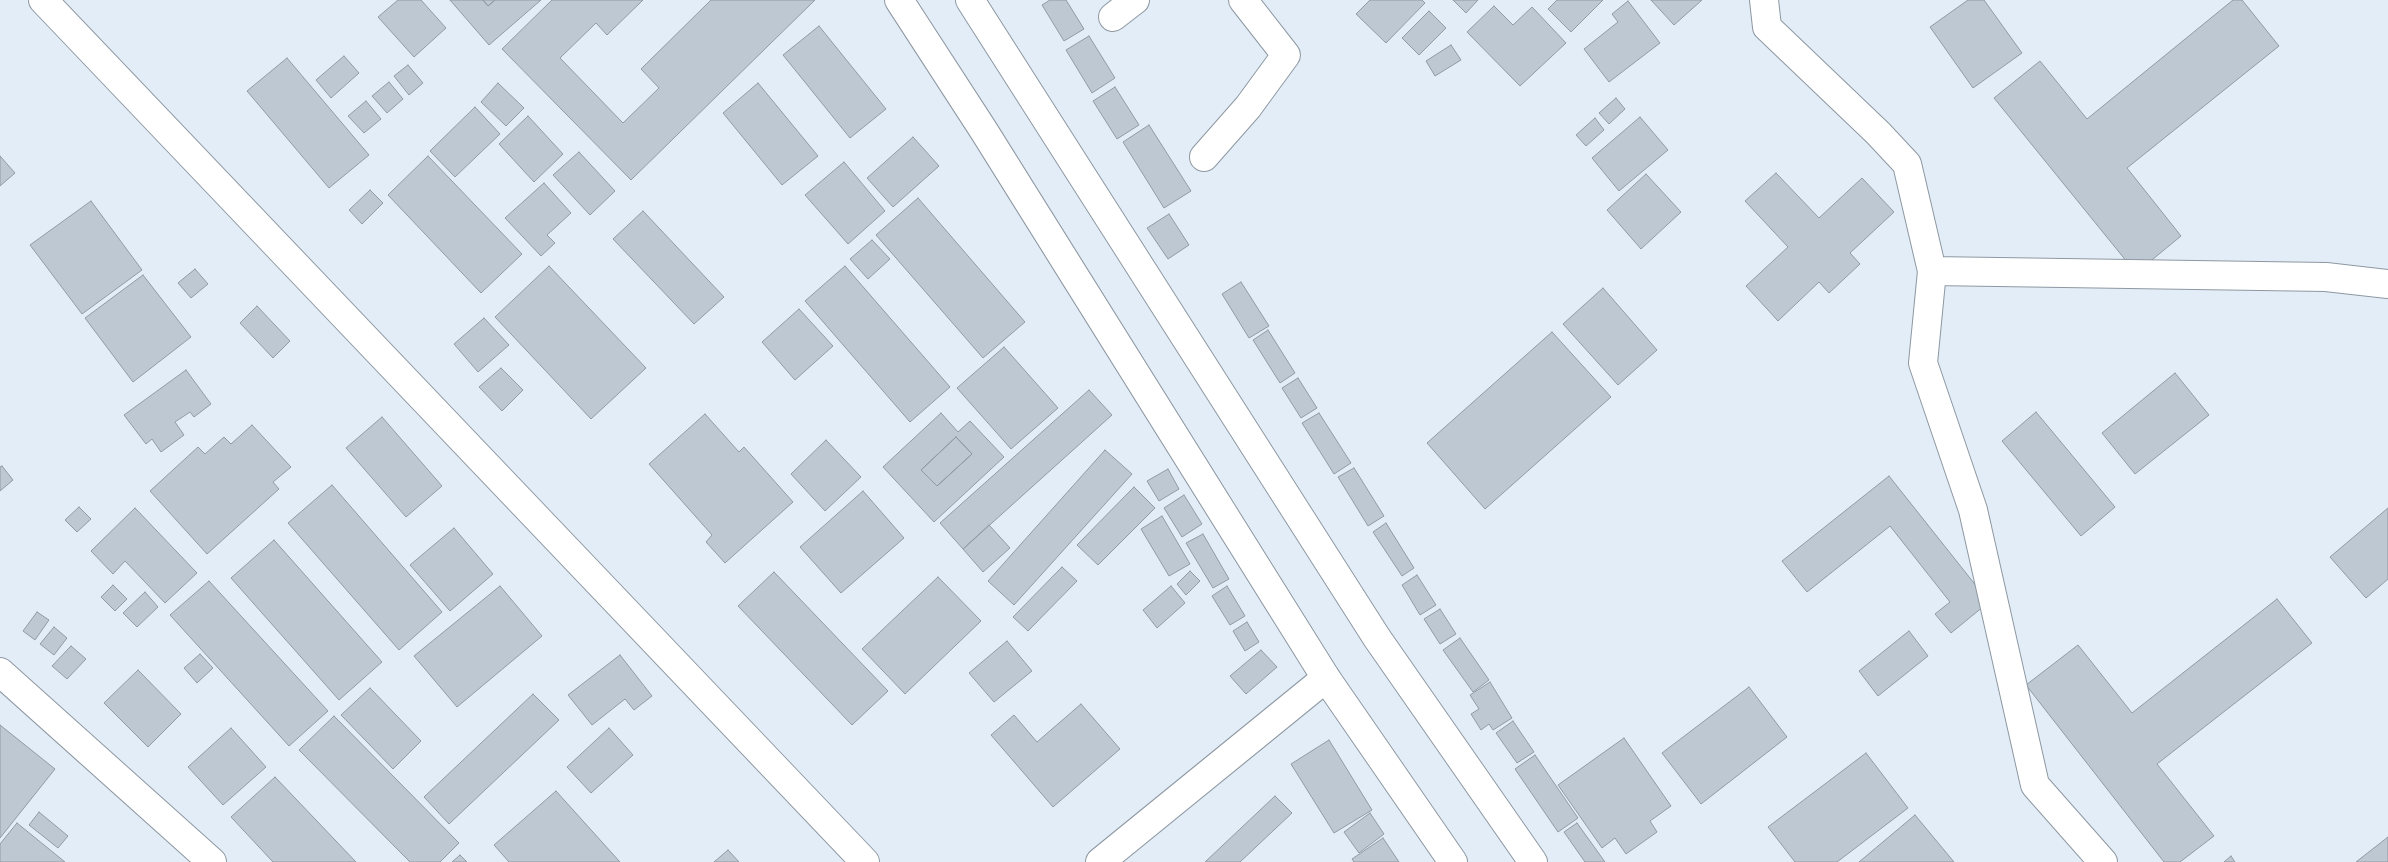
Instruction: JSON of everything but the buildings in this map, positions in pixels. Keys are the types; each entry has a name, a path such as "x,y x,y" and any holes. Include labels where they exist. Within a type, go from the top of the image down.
{"street":[{"path":"43,0 865,862"},
{"path":"899,0 984,131 1326,678 1453,862"},
{"path":"970,0 1377,638 1533,862"},
{"path":"1113,17 1135,0"},
{"path":"1204,156 1248,107 1286,55 1243,0"},
{"path":"1764,0 1767,27 1878,133 1907,164 1932,271 1922,363 1973,510 2035,784 2103,862"},
{"path":"1932,271 2326,277 2388,284"},
{"path":"0,672 212,862"},
{"path":"1100,862 1326,678"}]}
